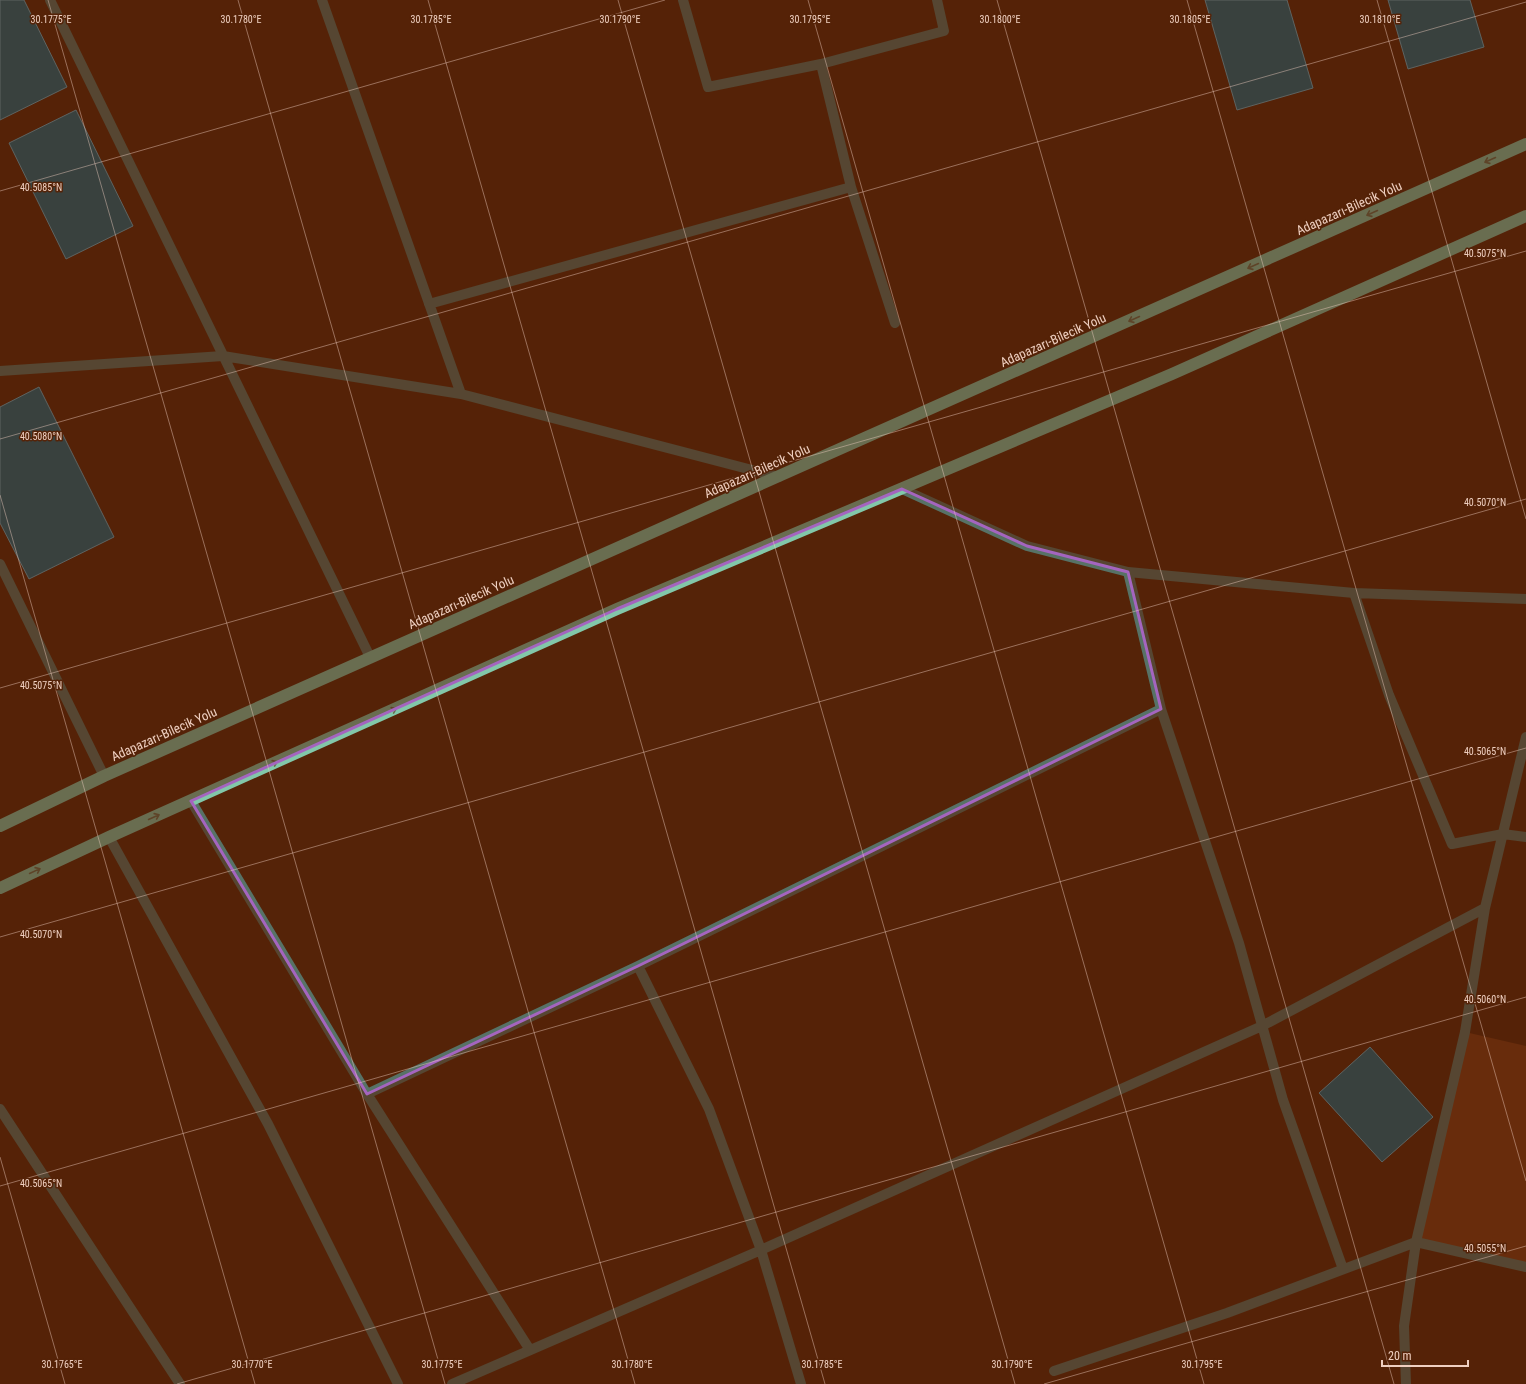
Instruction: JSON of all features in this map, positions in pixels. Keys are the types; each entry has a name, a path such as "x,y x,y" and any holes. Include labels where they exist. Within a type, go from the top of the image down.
{"highway":[{"name":"Adapazarı-Bilecik Yolu","path":"0,826 104,776 370,657 779,477 1526,144"},
{"path":"0,888 109,836 191,801 617,610 1172,374 1526,216"}],"street":[{"path":"50,0 370,657"},
{"path":"322,0 461,394"},
{"path":"683,0 708,87 821,64 944,31 937,0"},
{"path":"821,64 851,186 895,323"},
{"path":"429,304 851,186"},
{"path":"0,371 223,356 461,394 779,477"},
{"path":"902,489 1027,546 1128,572 1354,593 1526,600"},
{"path":"0,564 104,776"},
{"path":"1128,572 1161,709 1239,943 1283,1100 1343,1269"},
{"path":"1354,593 1389,695 1452,844 1503,834 1526,837"},
{"path":"367,1094 638,966 1161,709"},
{"path":"1406,1384 1404,1326 1416,1242 1465,1032 1485,908 1526,738"},
{"path":"191,801 367,1094 530,1350"},
{"path":"109,836 268,1124 398,1384"},
{"path":"452,1384 761,1250 1262,1026 1485,908"},
{"path":"638,966 709,1109 761,1250 801,1384"},
{"path":"0,1109 180,1384"},
{"path":"1054,1371 1227,1313 1416,1242 1526,1267"}],"highlighted area":[{"path":"902,489 1027,546 1128,572 1161,709 638,966 367,1094 191,801 617,609"}],"shaded area":[{"path":"1465,1032 1526,1046 1526,1267 1416,1242"}],"building":[{"path":"0,0 24,0 67,87 0,120"},
{"path":"1205,0 1287,0 1313,88 1237,110"},
{"path":"1388,0 1470,0 1484,47 1408,69"},
{"path":"76,110 133,226 66,259 9,143"},
{"path":"39,387 114,537 29,579 0,523 0,407"},
{"path":"1370,1047 1433,1117 1382,1162 1319,1093"}]}
